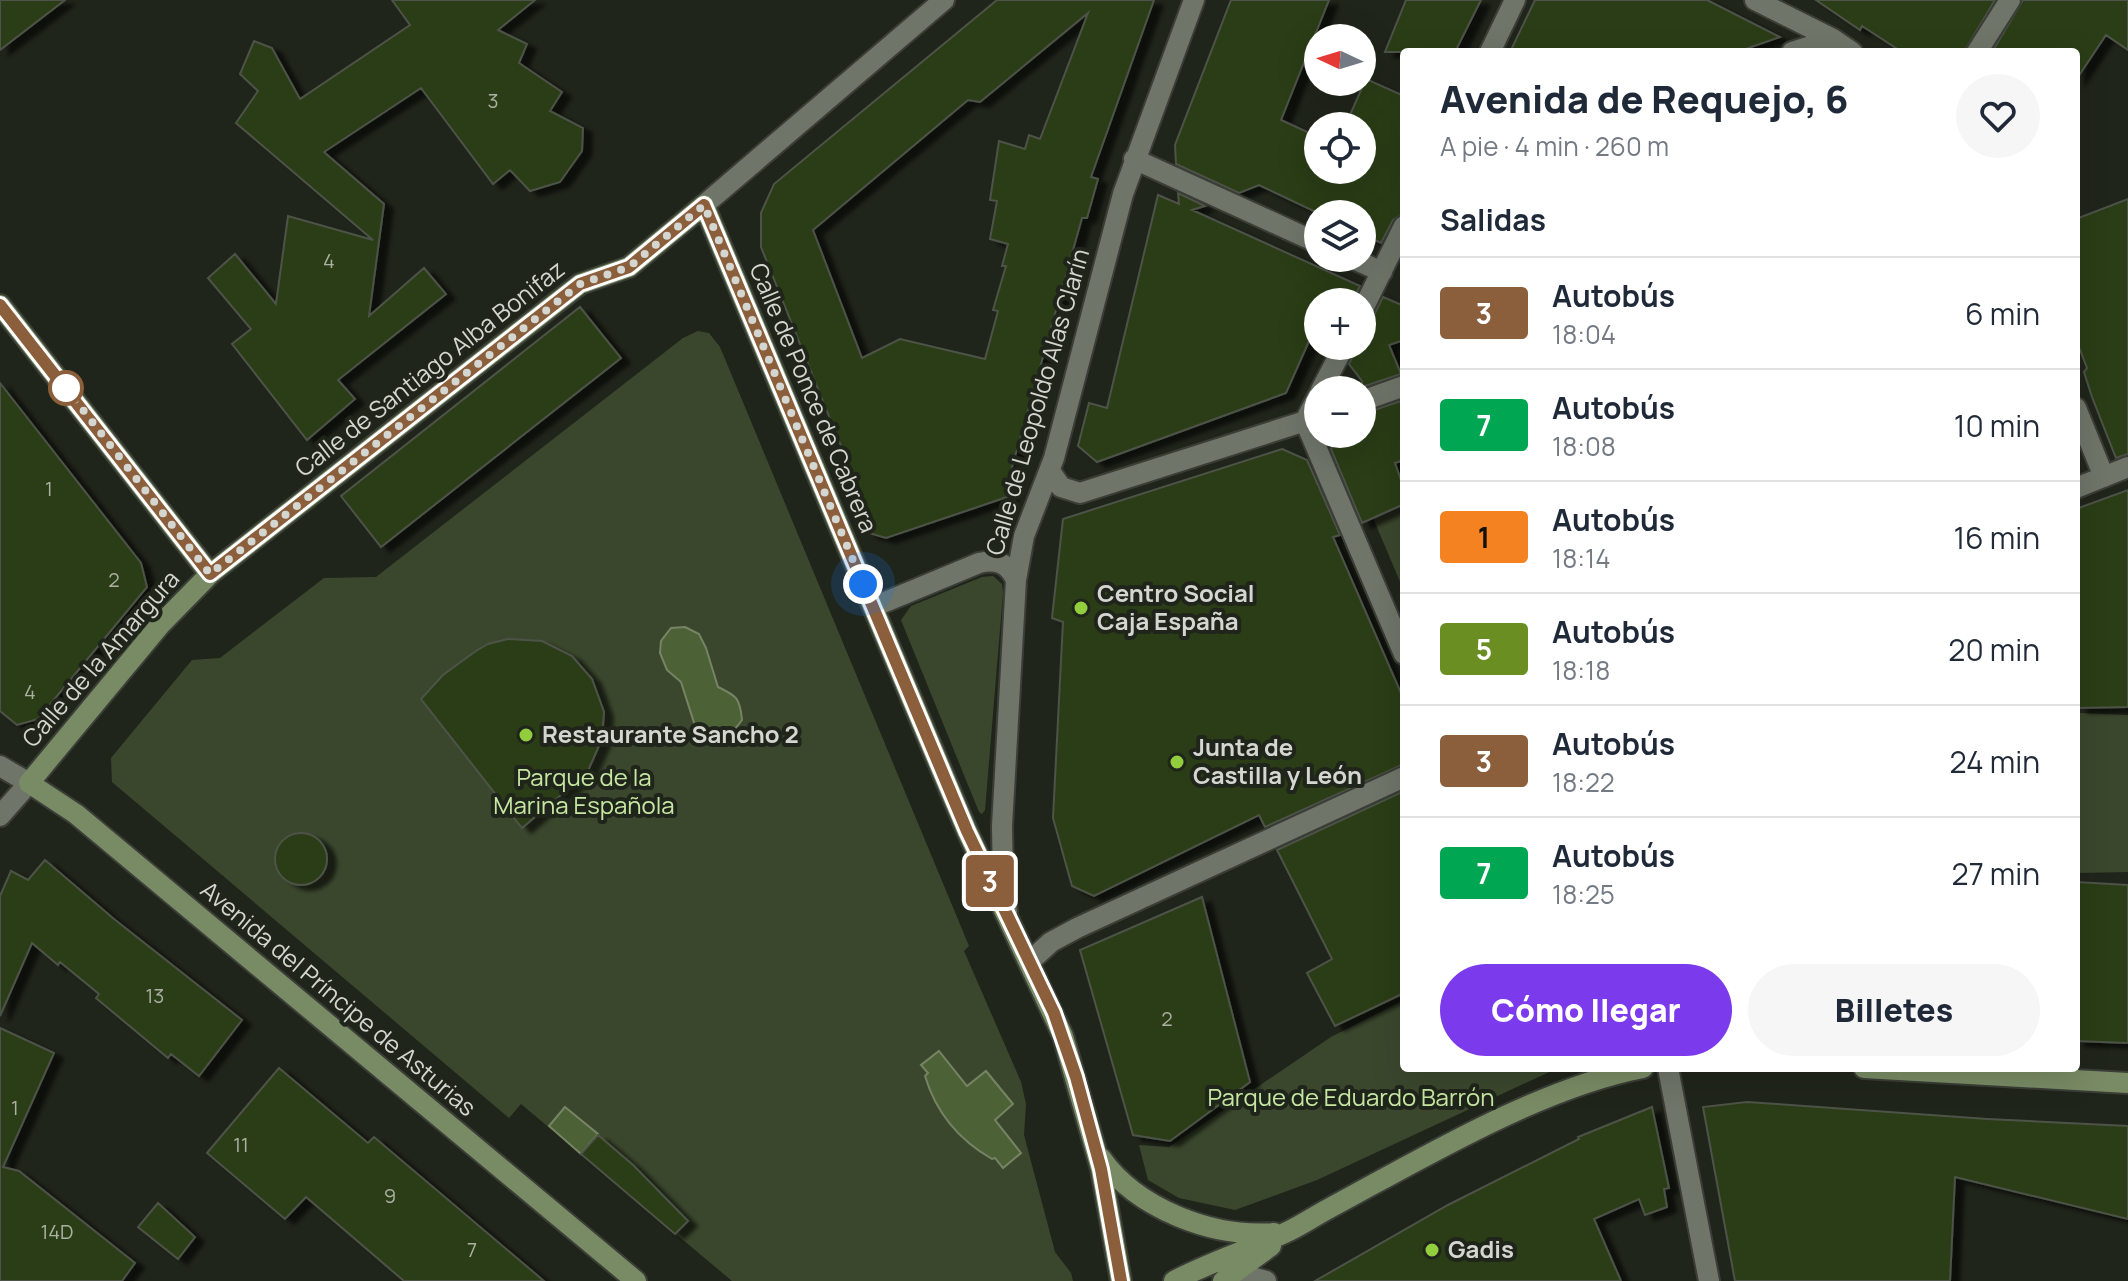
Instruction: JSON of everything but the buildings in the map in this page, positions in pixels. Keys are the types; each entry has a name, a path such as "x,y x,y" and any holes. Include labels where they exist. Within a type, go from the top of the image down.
{"main road":[{"name":"Calle de Santiago Alba Bonifaz","path":"210,574 580,284 629,267 704,205"},
{"name":"Calle de Ponce de Cabrera","path":"704,205 967,831 1009,920"},
{"path":"0,305 210,574"},
{"name":"Calle de la Amargura","path":"29,783 160,625 210,574"},
{"name":"Avenida del Príncipe de Asturias","path":"29,783 76,814 636,1281"},
{"name":"Calle de Leopoldo Alas Clarín","path":"1009,920 1067,1048 1110,1208 1121,1281"},
{"path":"1174,1281 1229,1254 1290,1231 1508,1116 1578,1087 1629,1072"},
{"path":"1934,1072 2128,1083"},
{"name":"Calle de Leopoldo Alas Clarín","path":"1096,1150 1114,1174 1134,1190 1184,1218 1236,1231 1290,1231"},
{"path":"1225,1280 1290,1231"}],"street":[{"name":"Calle de Santiago Alba Bonifaz","path":"704,205 944,0"},
{"name":"Calle de Leopoldo Alas Clarín","path":"1009,920 1003,881 1002,826 1016,580 1024,536 1050,471 1113,226 1134,159 1194,0"},
{"path":"1492,48 1515,0"},
{"path":"1755,0 1846,48"},
{"path":"1980,48 2010,0"},
{"path":"1805,48 1833,39"},
{"path":"1134,159 1304,237"},
{"path":"1374,288 1400,234"},
{"path":"1376,269 1382,272"},
{"path":"1376,396 1400,387"},
{"path":"2080,418 2104,477"},
{"path":"1050,471 1061,487 1080,493 1304,422"},
{"path":"1323,448 1400,644"},
{"path":"2080,486 2128,467"},
{"path":"873,607 979,563 1003,563 1016,580"},
{"name":"Avenida del Príncipe de Asturias","path":"0,766 29,783"},
{"path":"1029,962 1051,942 1077,928 1400,779"},
{"name":"Calle de la Amargura","path":"0,816 29,783"},
{"path":"1669,1072 1709,1281"},
{"path":"1225,1280 1244,1275 1266,1281"}],"green space":[{"name":"Parque de la Marina Española","path":"698,331 709,333 720,347 969,946 964,951 1021,1082 1026,1104 1024,1135 1055,1252 1071,1273 1073,1281 732,1281 521,1104 509,1118 112,782 111,758 192,660 220,658 324,578 376,577 683,338"},
{"path":"1400,506 1400,582 1373,518"},
{"path":"993,576 1002,584 1003,593 985,810 982,814 901,620 911,606 982,577"},
{"path":"2080,713 2128,715 2128,872 2080,873"},
{"name":"Parque de Eduardo Barrón","path":"1400,1002 1400,1072 1549,1072 1317,1180 1235,1210 1179,1198 1148,1180 1139,1145 1169,1147 1331,1037"}],"shaded area":[{"path":"685,627 699,634 718,687 739,702 742,720 731,734 712,740 697,732 681,682 667,670 660,653 661,641 671,628"},
{"path":"939,1051 967,1086 986,1071 1013,1104 995,1120 1021,1153 1003,1168 995,1158 980,1151 959,1134 935,1102 925,1076 928,1073 921,1065"},
{"path":"565,1107 598,1134 581,1154 549,1126"}],"bus line":[{"name":"3","path":"0,305 210,574 580,284 629,267 704,205 967,831 1054,1013 1076,1077 1101,1169 1121,1281"}],"place":[{"name":"Centro Social Caja España","path":"1081,608"},
{"name":"Restaurante Sancho 2","path":"526,735"},
{"name":"Junta de Castilla y León","path":"1177,762"},
{"name":"Gadis","path":"1432,1250"}],"route":[{"path":"66,388 210,574 580,284 629,267 704,205 863,584"}]}
